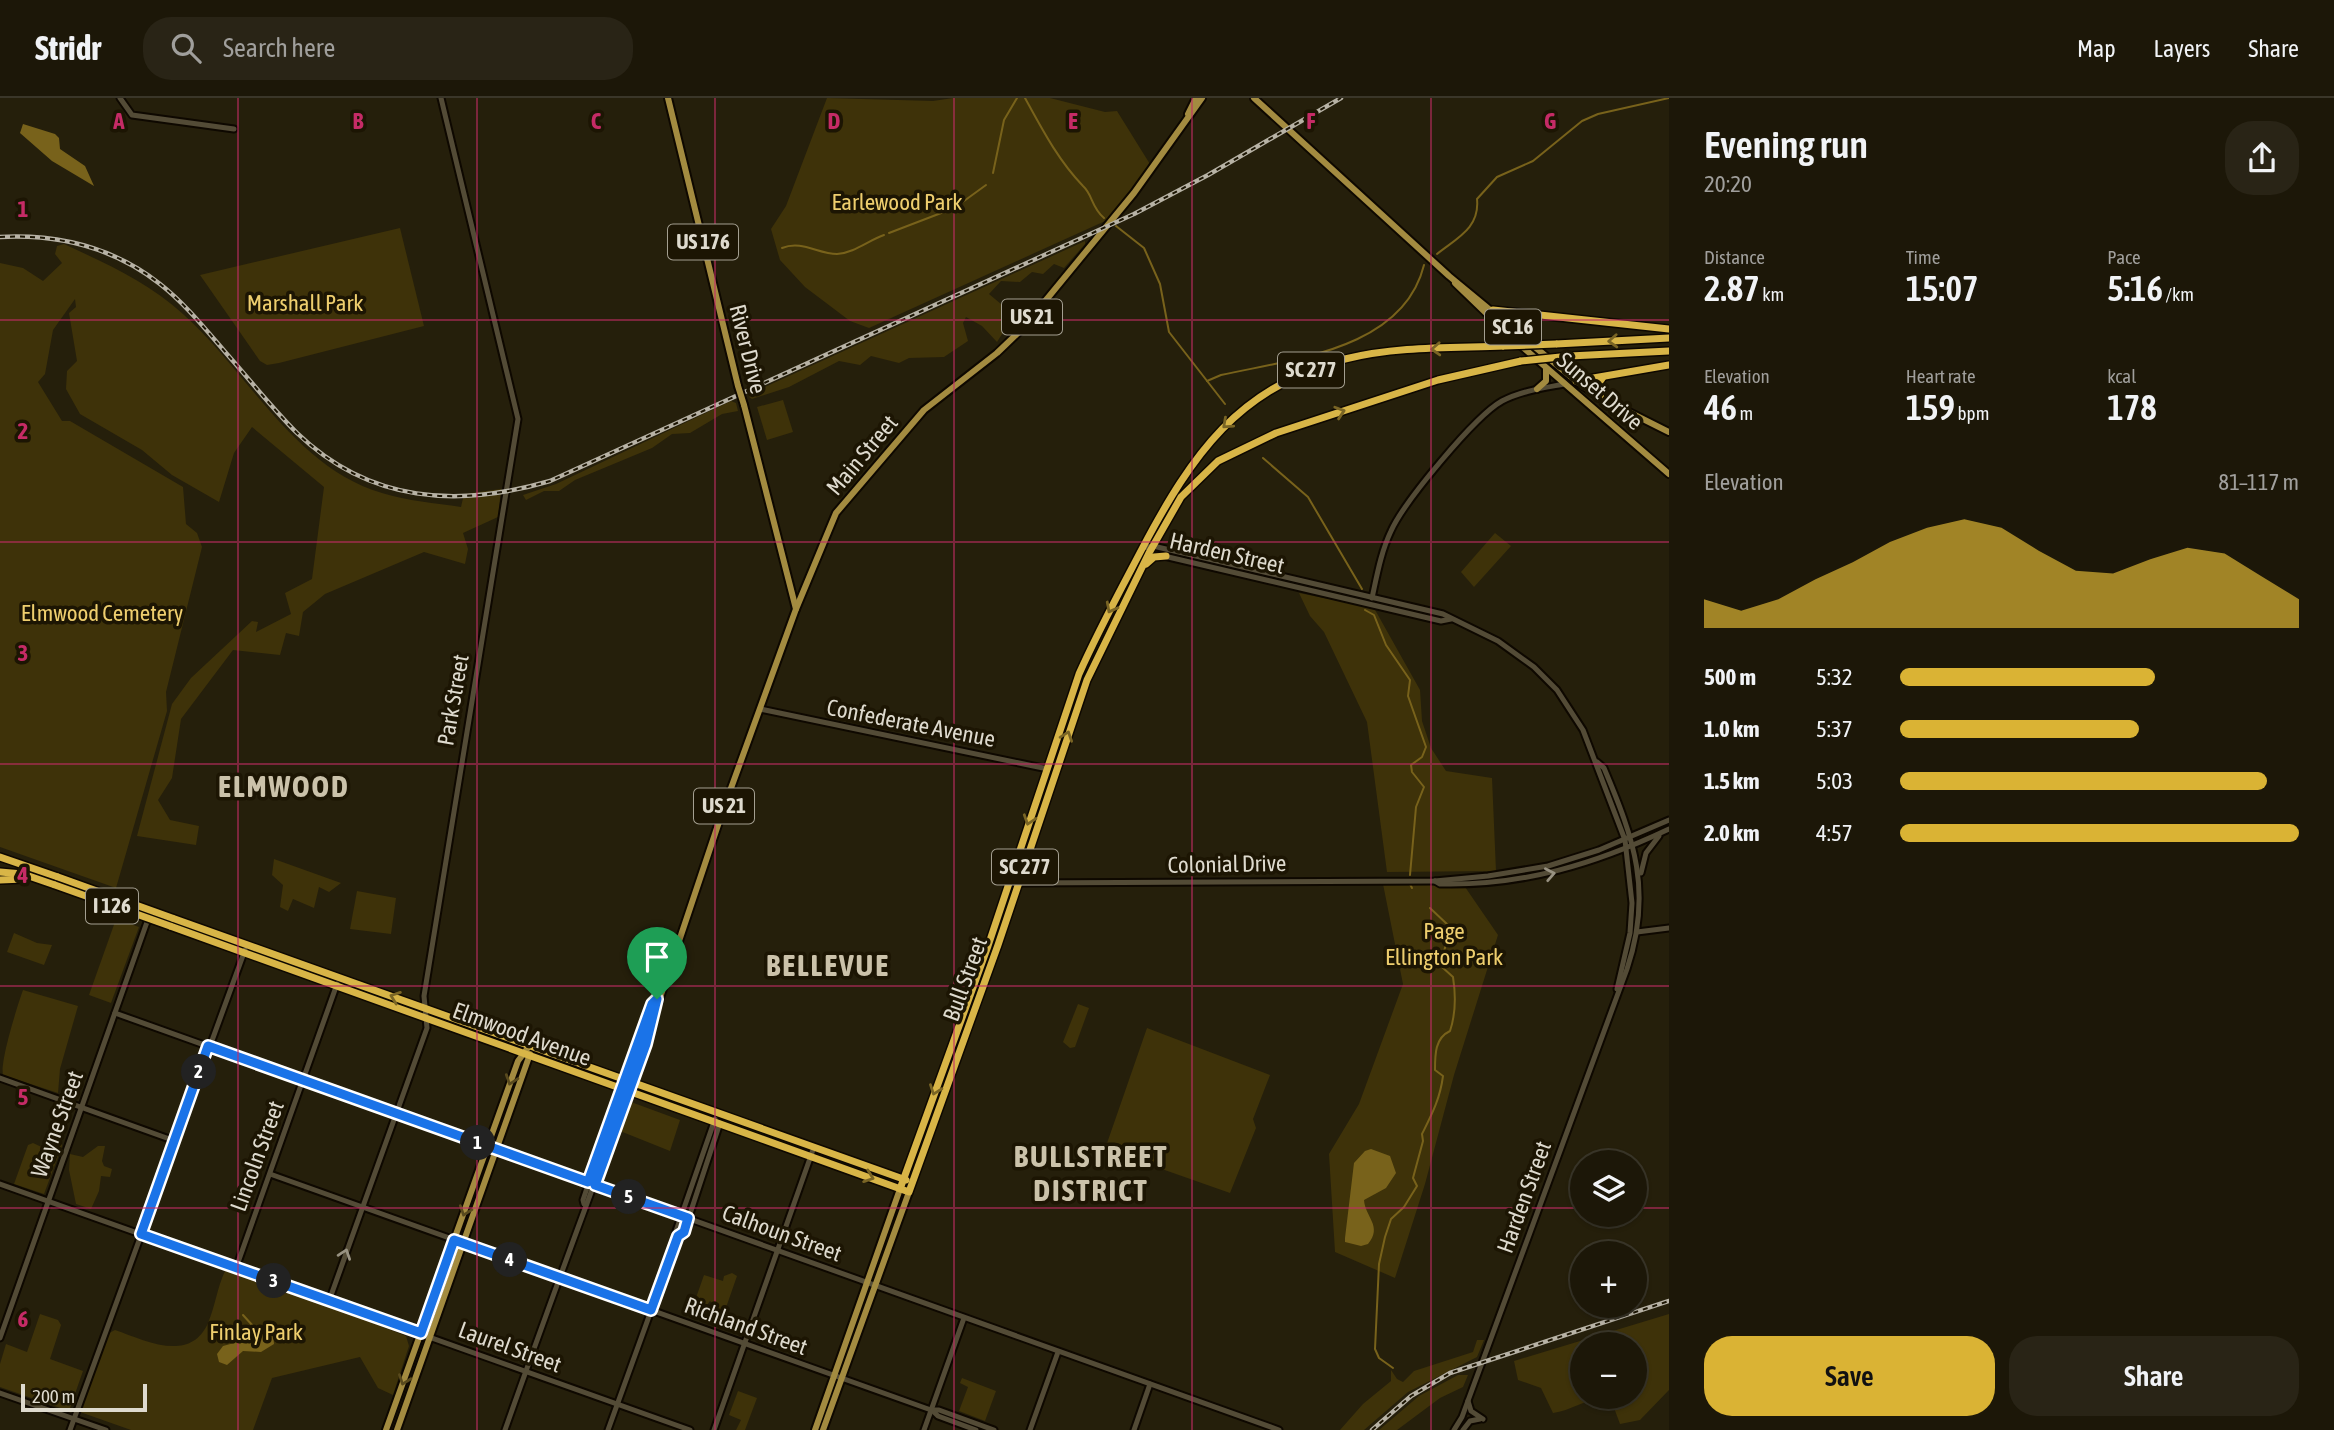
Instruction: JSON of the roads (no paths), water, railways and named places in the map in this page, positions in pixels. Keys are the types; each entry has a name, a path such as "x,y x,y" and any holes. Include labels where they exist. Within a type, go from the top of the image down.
{"highway":[{"path":"1493,310 1669,329"},
{"path":"1511,337 1508,323 1516,316 1550,317"},
{"name":"SC 277","path":"1148,549 1169,497 1188,468 1216,434 1248,406 1293,377 1349,358 1411,351 1669,338"},
{"name":"SC 277","path":"1148,549 1186,491 1210,467 1251,443 1438,380 1521,362 1570,356 1669,351"},
{"path":"1576,381 1669,365"},
{"path":"1601,398 1597,386 1606,376"},
{"name":"Bull Street","path":"909,1192 1019,883 1087,680 1148,549"},
{"name":"Bull Street","path":"900,1189 988,946 1079,674 1148,549"},
{"path":"1139,572 1150,559 1166,556"},
{"name":"I 126","path":"0,859 171,922 249,946"},
{"name":"I 126","path":"0,872 42,881 56,881"},
{"path":"0,880 42,881"},
{"name":"I 126","path":"171,922 242,952"},
{"name":"Elmwood Avenue","path":"249,946 912,1181"},
{"name":"Elmwood Avenue","path":"242,952 909,1192"}],"main road":[{"name":"River Drive","path":"668,98 796,609"},
{"name":"US 21","path":"1183,125 1196,98"},
{"name":"Main Street","path":"624,1091 796,609 831,522 852,491 924,410 997,353 1023,328 1134,193 1202,98"},
{"name":"Sunset Drive","path":"1254,98 1449,276 1576,381"},
{"name":"Sunset Drive","path":"1449,276 1461,291 1511,337 1669,474"},
{"path":"1480,299 1481,290"},
{"path":"1537,389 1547,379 1545,367"},
{"path":"1564,384 1576,381"},
{"name":"SC 16","path":"1576,381 1601,398 1669,432"},
{"path":"1594,410 1594,400 1601,398"},
{"path":"387,1428 521,1054 530,1045"},
{"path":"397,1430 530,1057 530,1045"},
{"name":"Bull Street","path":"823,1430 837,1377 900,1189"},
{"name":"Bull Street","path":"815,1430 876,1285 909,1192"}],"street":[{"path":"120,98 125,110 132,115 234,129"},
{"name":"Park Street","path":"427,1020 424,1008 454,802 518,419 441,98"},
{"path":"1371,604 1386,542 1405,507 1488,411 1510,398 1564,384"},
{"name":"Harden Street","path":"1148,549 1443,614 1498,640 1546,678 1574,715 1597,762 1604,768 1632,836 1640,880 1638,932 1627,969 1617,989 1462,1417 1454,1430"},
{"name":"Harden Street","path":"1148,549 1166,556 1441,621 1451,619"},
{"name":"Confederate Avenue","path":"760,709 1055,771"},
{"name":"Harden Street","path":"1597,762 1597,771 1625,840 1632,888 1630,933 1617,989"},
{"name":"Colonial Drive","path":"1019,883 1435,881 1488,876 1548,866 1625,840 1669,820"},
{"path":"1640,880 1646,853 1666,830"},
{"name":"Colonial Drive","path":"1435,881 1440,884 1482,884 1549,874 1627,849 1666,830"},
{"name":"Wayne Street","path":"0,1338 147,922"},
{"path":"1630,933 1669,928"},
{"path":"70,1430 242,952 249,946"},
{"name":"Lincoln Street","path":"236,1268 339,977"},
{"name":"Calhoun Street","path":"116,1013 1279,1430"},
{"path":"329,1301 427,1020"},
{"path":"0,1078 175,1141"},
{"name":"Main Street","path":"503,1430 624,1091"},
{"path":"608,1430 678,1236 684,1232 719,1113"},
{"path":"678,1236 676,1231 681,1215 717,1123"},
{"path":"714,1430 814,1147"},
{"name":"Richland Street","path":"270,1174 933,1411 939,1410 976,1430"},
{"name":"Laurel Street","path":"0,1184 690,1430"},
{"path":"924,1430 964,1318"},
{"path":"1030,1430 1058,1352"},
{"path":"1134,1430 1150,1384"},
{"path":"0,1393 106,1430"},
{"path":"1462,1430 1472,1420 1483,1419 1471,1411 1468,1400"},
{"name":"Harden Street","path":"1462,1417 1462,1430"},
{"name":"Richland Street","path":"961,1422 994,1430"},
{"path":"387,1428 397,1430"}],"waterway":[{"path":"993,173 1004,120 1017,98"},
{"path":"1025,98 1058,155 1104,218"},
{"path":"1437,254 1471,225 1475,218 1477,199 1497,177 1533,161 1582,121 1598,114 1669,98"},
{"path":"953,209 986,185"},
{"path":"889,233 949,210"},
{"path":"1116,226 1144,248 1160,284 1169,332 1225,404"},
{"path":"782,248 803,246 837,254 884,235"},
{"path":"1207,381 1221,375 1311,356 1369,333 1393,316 1412,293 1424,265"},
{"path":"1263,458 1308,497 1362,589"},
{"path":"1365,610 1374,615 1386,645 1410,680 1408,696 1426,747 1422,757 1411,765 1412,772 1424,787 1416,807 1410,875"},
{"path":"1410,884 1412,888"},
{"path":"1393,1368 1379,1358 1375,1349 1379,1264 1391,1219 1404,1207 1417,1186 1413,1178 1423,1141 1422,1134 1442,1084 1443,1076 1435,1070 1437,1047 1441,1038 1450,1031 1454,1011 1453,977 1442,967 1449,926 1430,908"},
{"path":"243,1315 253,1326"}],"railway":[{"path":"0,237 64,241 104,252 142,271 189,311 297,433 325,456 354,474 385,486 416,493 482,495 550,481 1134,214 1208,175 1341,98"},
{"path":"1372,1430 1411,1396 1450,1373 1669,1301"}],"district":[{"name":"ELMWOOD","path":"284,787"},
{"name":"BELLEVUE","path":"828,966"},
{"name":"BULLSTREET DISTRICT","path":"1091,1174"}],"park label":[{"name":"Earlewood Park","path":"897,202"},
{"name":"Marshall Park","path":"305,303"},
{"name":"Elmwood Cemetery","path":"102,613"},
{"name":"Page Ellington Park","path":"1444,944"},
{"name":"Finlay Park","path":"256,1332"}]}
